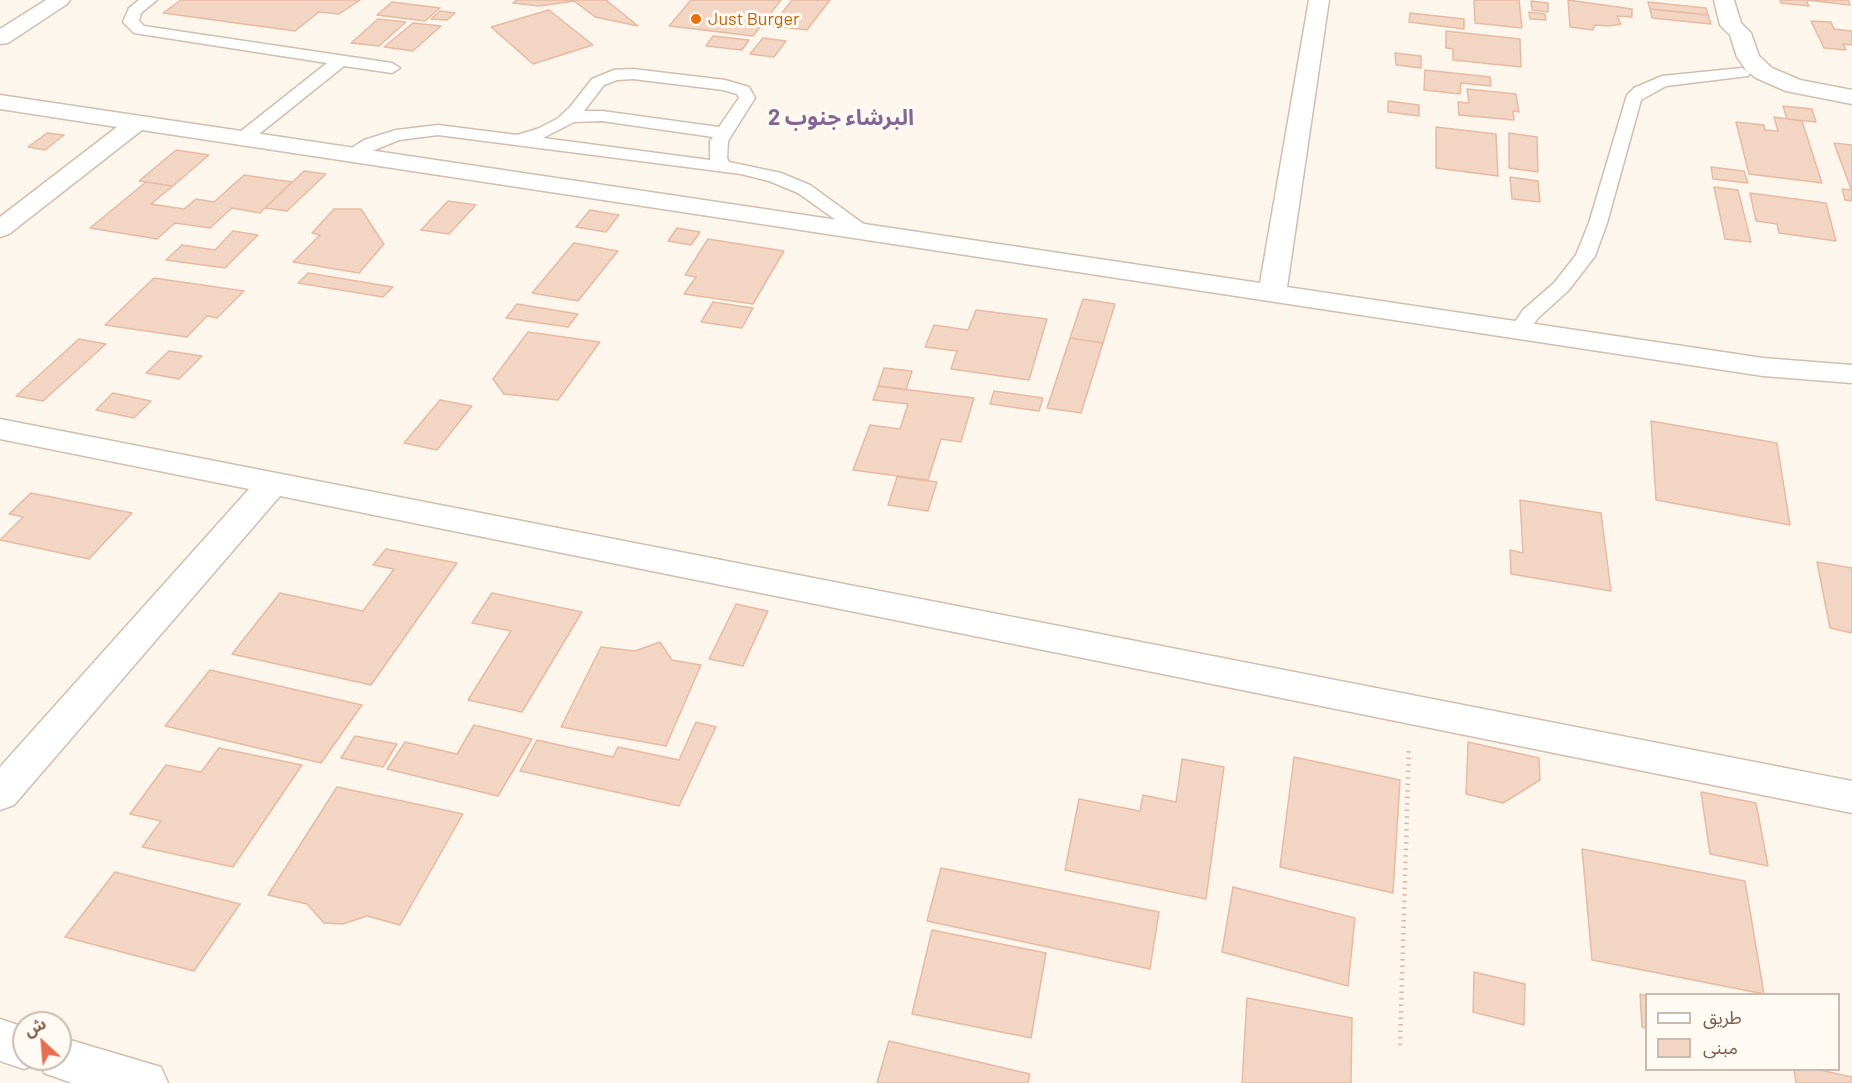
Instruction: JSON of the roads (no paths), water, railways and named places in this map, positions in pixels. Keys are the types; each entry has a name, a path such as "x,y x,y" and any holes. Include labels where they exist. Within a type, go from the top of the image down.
{"street":[{"path":"0,39 60,0"},
{"path":"1272,294 1320,0"},
{"path":"1724,0 1731,25 1728,35 1736,65 1742,73 1752,81 1781,93 1852,104"},
{"path":"1731,25 1740,33 1748,57 1764,73 1803,88 1852,97"},
{"path":"0,102 1763,368 1852,387"},
{"path":"0,229 137,123"},
{"path":"1763,368 1852,374"},
{"path":"0,429 1852,797"},
{"path":"0,794 273,483"},
{"path":"72,1062 145,1083"}],"lane":[{"path":"149,0 134,11 131,22 139,30 392,68"},
{"path":"242,139 339,61"},
{"path":"1519,331 1530,314 1561,287 1586,256 1598,223 1634,99 1640,92 1662,81 1742,73"},
{"path":"517,139 543,133 571,117 602,79 614,75 633,74 725,86 743,91 746,102 717,149 718,158 723,166"},
{"path":"571,117 602,116 725,133"},
{"path":"350,155 382,138 424,130 451,131 723,166 758,172 790,183 817,197 867,233"}],"place":[{"name":"Just Burger","path":"696,19"}],"district":[{"name":"البرشاء جنوب 2","path":"841,118"}]}
